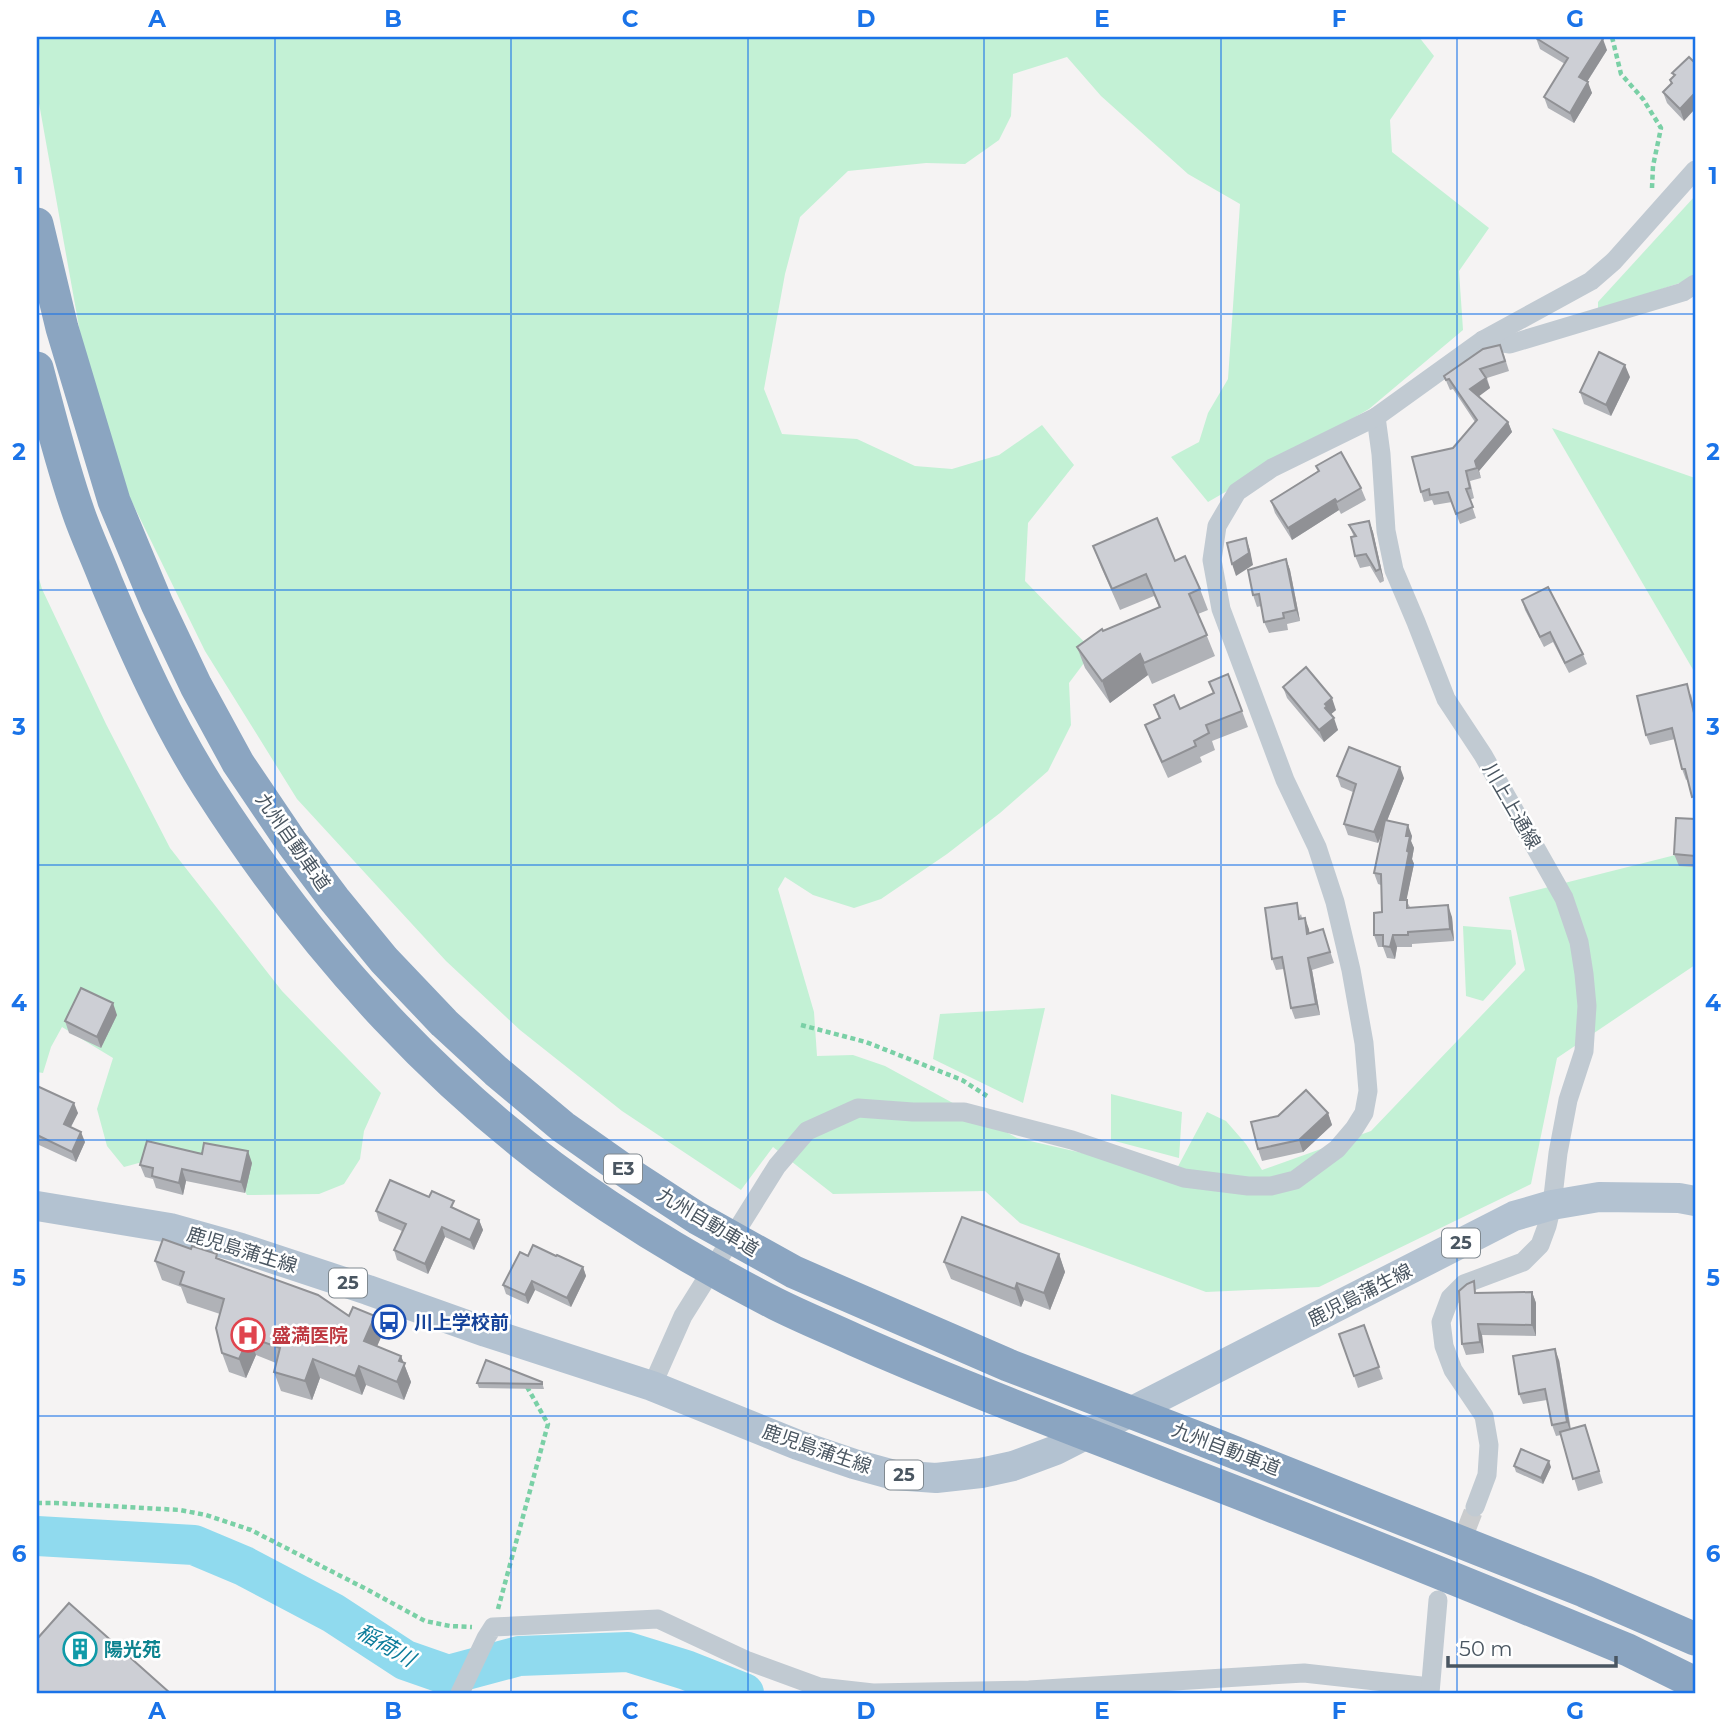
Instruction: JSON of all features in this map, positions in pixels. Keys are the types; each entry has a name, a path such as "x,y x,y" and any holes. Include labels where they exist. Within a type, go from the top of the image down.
{"highway":[{"name":"九州自動車道","path":"37,224 62,328 114,501 157,604 196,686 238,763 334,899 384,960 444,1023 496,1072 564,1127 631,1175 697,1219 794,1272 1008,1365 1584,1591 1681,1633"},
{"name":"九州自動車道","path":"37,368 79,516 122,621 154,688 206,783 259,862 355,983 416,1048 472,1101 538,1155 607,1206 681,1252 789,1310 992,1398 1182,1471 1628,1650 1695,1683"}],"main road":[{"name":"鹿児島蒲生線","path":"37,1206 170,1228 241,1248 652,1386 798,1445 894,1475 936,1478 1013,1466 1056,1450 1514,1216 1552,1205 1600,1196 1679,1198 1695,1201"}],"street":[{"path":"652,1386 683,1316 776,1166 807,1131 858,1108 964,1112 1072,1140 1184,1178 1248,1186 1271,1186 1295,1180 1337,1149 1364,1112 1368,1091 1364,1043 1352,970 1335,902 1317,847 1285,780 1221,608 1212,560 1217,526 1237,492 1272,468 1376,417 1483,340 1591,281 1614,261 1695,170"},
{"path":"1483,340 1510,344 1683,292 1695,284"},
{"name":"川上上通線","path":"1376,417 1386,531 1394,569 1446,699 1483,755 1564,898 1579,942 1587,1006 1584,1051 1568,1100 1552,1205 1540,1245 1523,1262 1464,1284 1450,1298 1441,1322 1444,1346 1453,1370 1484,1416 1489,1445 1487,1475 1475,1507"},
{"path":"460,1693 489,1633 658,1619 748,1661 819,1687 873,1693 1029,1690 1304,1673 1430,1690 1438,1600"}],"path":[{"path":"1612,37 1621,74 1643,99 1661,128 1653,166 1650,220"},
{"path":"801,1025 866,1042 962,1080 995,1101"},
{"path":"37,1503 180,1510 206,1515 251,1530 425,1621 489,1633 548,1424 525,1384"}],"green space":[{"path":"37,37 1419,37 1434,56 1390,120 1392,152 1489,228 1459,271 1463,330 1369,409 1208,502 1171,457 1199,442 1208,413 1228,379 1240,204 1188,174 1101,96 1067,57 1013,74 1011,116 999,140 965,164 926,163 848,171 800,217 785,274 764,389 782,434 857,439 915,466 952,469 999,455 1042,425 1074,465 1028,523 1025,581 1093,651 1069,683 1071,725 1048,771 947,854 881,899 854,908 813,895 785,877 778,889 814,1012 817,1056 853,1055 885,1066 1017,1138 1174,1174 1207,1112 1226,1121 1246,1144 1262,1170 1371,1131 1525,970 1509,897 1695,850 1695,965 1557,1058 1531,1184 1319,1287 1206,1292 1020,1223 985,1191 833,1194 773,1147 741,1190 622,1111 520,1030 446,961 297,799 205,651 130,498 86,366 37,92"},
{"path":"1695,196 1695,278 1598,310 1598,302"},
{"path":"1552,428 1695,478 1695,673"},
{"path":"37,572 42,589 106,724 170,848 282,991 381,1093 364,1131 360,1159 344,1184 319,1194 247,1195 235,1174 146,1161 124,1167 107,1146 97,1109 113,1058 62,1027 51,1047 43,1073 37,1072"},
{"path":"1463,926 1511,930 1516,964 1483,1001 1466,996"},
{"path":"1045,1008 1023,1103 933,1059 940,1014"},
{"path":"1111,1094 1182,1112 1179,1158 1111,1140"}],"building":[{"path":"1536,37 1603,39 1579,77 1588,82 1570,113 1544,97 1568,58"},
{"path":"1689,57 1695,63 1695,93 1680,109 1663,92 1672,83 1670,80 1675,75 1672,73"},
{"path":"1500,345 1505,361 1480,369 1486,378 1470,389 1508,422 1475,461 1477,468 1466,471 1470,488 1466,489 1473,507 1456,514 1448,492 1430,495 1429,489 1421,492 1412,457 1453,448 1477,420 1449,379 1446,380 1444,376 1483,349"},
{"path":"1599,352 1625,365 1606,405 1580,392"},
{"path":"1341,452 1361,488 1337,502 1335,499 1288,528 1271,501 1319,471 1316,466"},
{"path":"1157,518 1175,561 1185,556 1200,589 1189,594 1207,635 1144,663 1140,654 1102,681 1077,647 1102,629 1103,631 1160,607 1146,574 1112,589 1093,546"},
{"path":"1369,521 1380,569 1376,571 1366,554 1355,556 1351,537 1356,536 1349,525"},
{"path":"1246,538 1249,553 1232,564 1227,543"},
{"path":"1286,559 1296,610 1283,613 1284,618 1264,622 1259,594 1253,595 1248,570"},
{"path":"1548,587 1583,654 1565,663 1550,632 1540,637 1522,600"},
{"path":"1306,667 1332,698 1325,704 1325,708 1334,718 1319,730 1283,687"},
{"path":"1228,674 1242,711 1206,725 1209,733 1194,741 1196,746 1162,762 1145,725 1160,718 1154,705 1174,695 1180,709 1214,693 1209,682"},
{"path":"1687,684 1695,717 1695,796 1692,797 1672,728 1646,735 1637,696"},
{"path":"1349,747 1400,767 1374,832 1344,824 1356,784 1337,776"},
{"path":"1676,818 1695,819 1695,856 1674,854"},
{"path":"1385,820 1408,825 1406,836 1410,836 1409,852 1400,900 1407,900 1407,908 1448,905 1450,929 1393,935 1390,947 1383,946 1383,935 1374,935 1374,913 1382,912 1381,874 1374,873"},
{"path":"1297,903 1299,919 1305,918 1307,934 1323,929 1330,952 1308,958 1316,1004 1291,1008 1282,957 1272,959 1265,908"},
{"path":"81,988 113,1003 97,1037 65,1021"},
{"path":"37,1086 74,1103 64,1124 81,1132 72,1152 37,1135"},
{"path":"1306,1090 1328,1113 1299,1140 1258,1149 1251,1122 1278,1116"},
{"path":"147,1141 202,1154 204,1143 248,1151 241,1182 182,1169 179,1183 152,1176 153,1168 140,1165"},
{"path":"390,1180 429,1197 432,1191 454,1201 451,1207 479,1220 470,1240 442,1227 425,1264 394,1250 406,1224 376,1211"},
{"path":"962,1217 1059,1254 1044,1293 1017,1283 1015,1289 944,1262"},
{"path":"163,1239 191,1249 192,1246 217,1254 216,1258 318,1295 349,1316 353,1307 375,1316 364,1341 401,1356 399,1361 405,1363 397,1382 359,1366 355,1376 313,1359 305,1381 274,1372 280,1348 249,1337 239,1359 222,1353 216,1328 224,1299 180,1284 184,1272 155,1261"},
{"path":"533,1245 583,1267 567,1298 532,1281 525,1295 503,1285 520,1252 528,1256"},
{"path":"1474,1281 1475,1293 1532,1292 1532,1325 1478,1324 1480,1342 1462,1344 1459,1291"},
{"path":"1364,1325 1379,1367 1354,1376 1339,1334"},
{"path":"1555,1349 1567,1422 1552,1425 1545,1389 1519,1394 1513,1356"},
{"path":"486,1360 542,1382 542,1384 477,1383"},
{"path":"1585,1425 1599,1471 1573,1479 1560,1432"},
{"path":"1521,1449 1549,1461 1541,1478 1514,1466"},
{"name":"陽光苑","path":"69,1603 170,1693 37,1693 37,1639"}],"waterway":[{"name":"稲荷川","path":"37,1536 194,1545 244,1566 333,1613 405,1660 448,1675 519,1656 628,1652 686,1670 744,1693"}],"tunnel":[{"path":"1445,1584 1475,1507"}],"place":[{"name":"川上学校前","path":"389,1322"},
{"name":"盛満医院","path":"248,1335"},
{"name":"陽光苑","path":"80,1649"}]}
